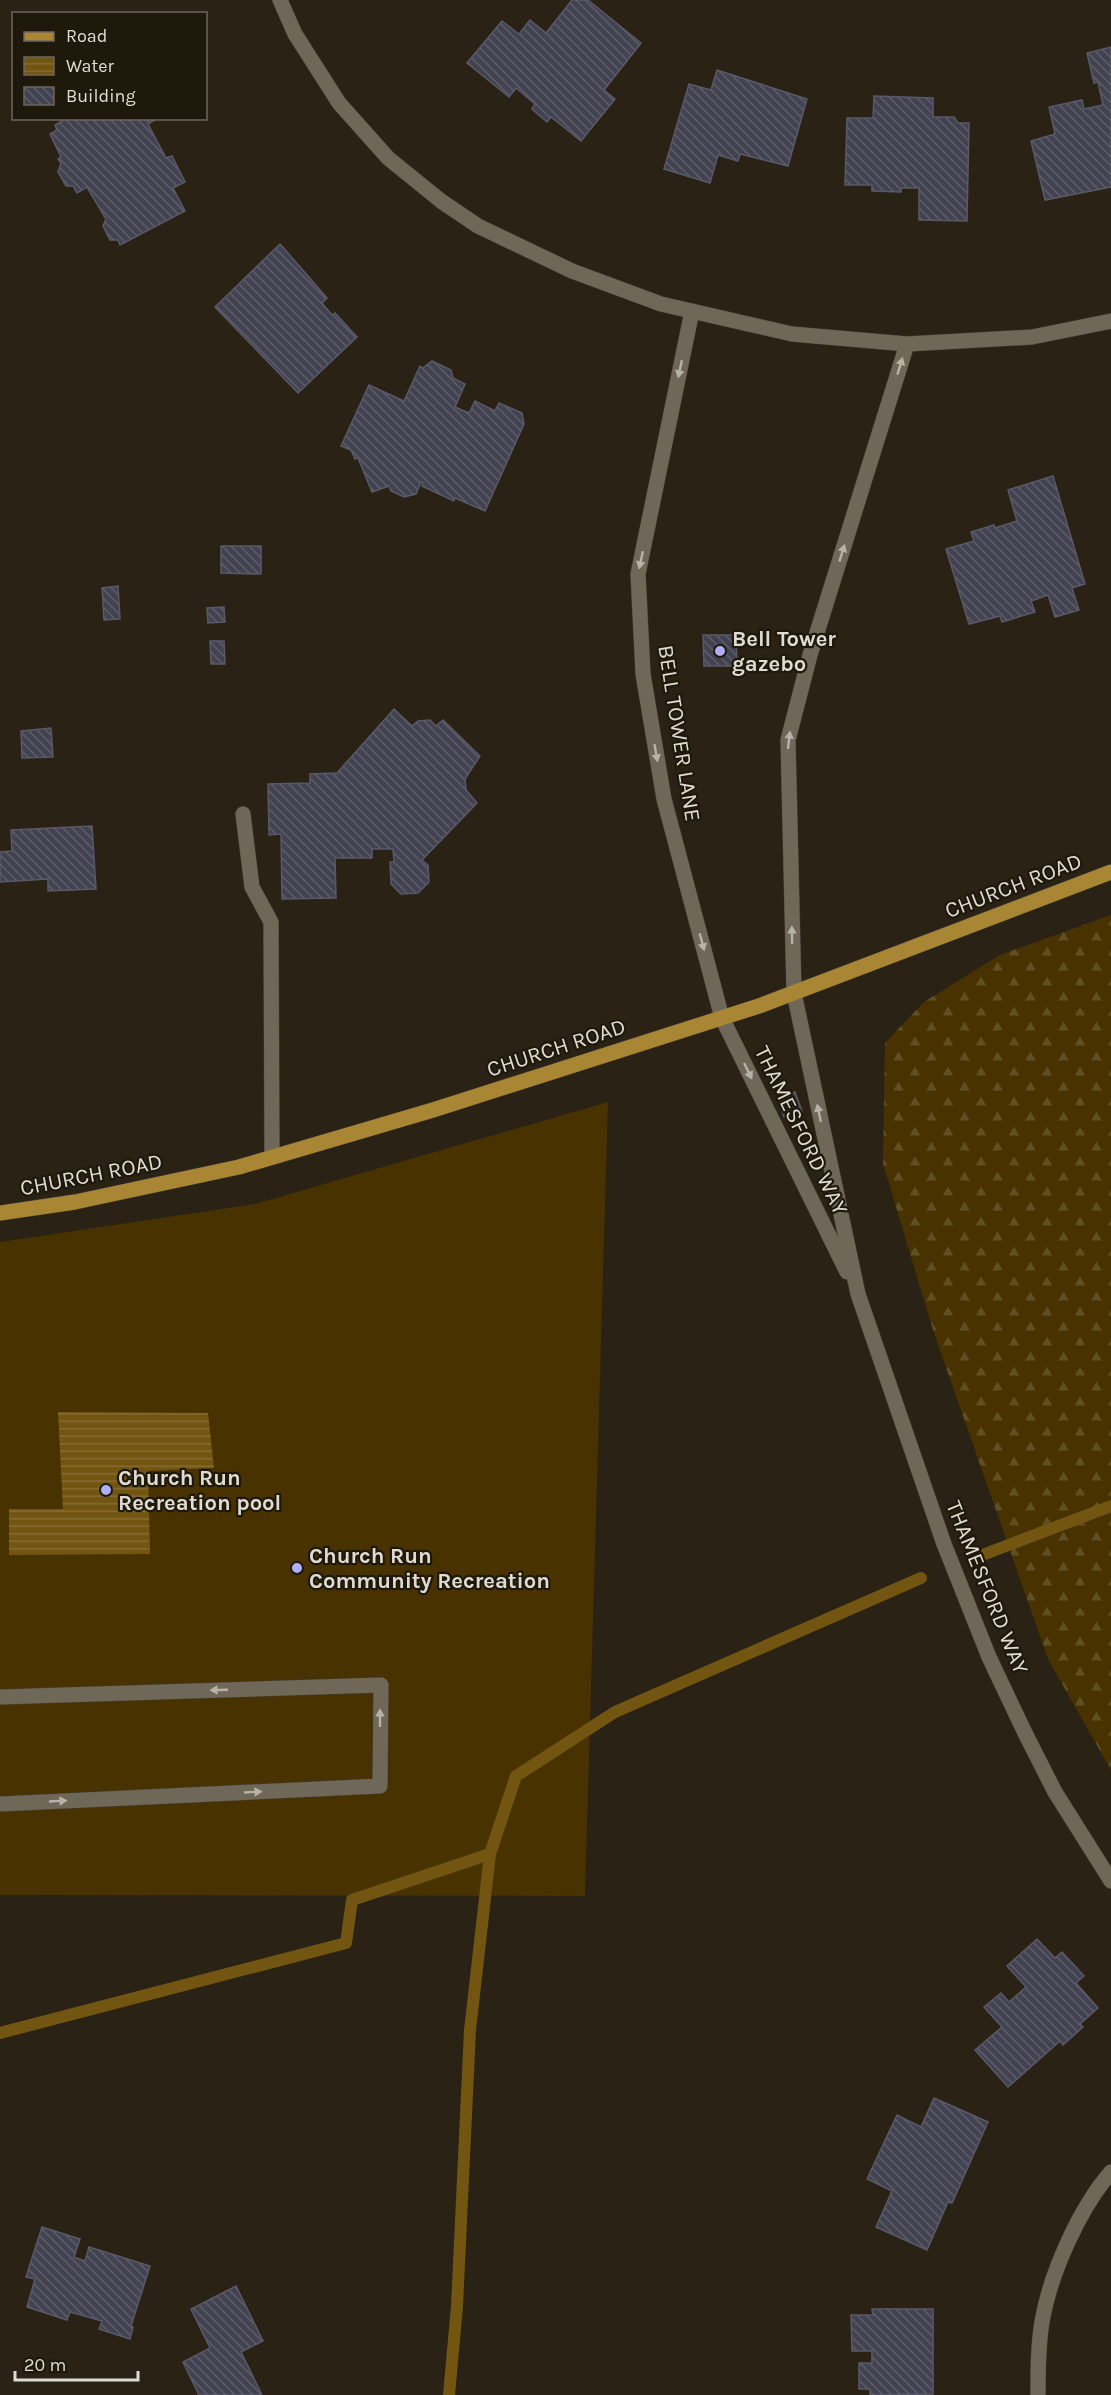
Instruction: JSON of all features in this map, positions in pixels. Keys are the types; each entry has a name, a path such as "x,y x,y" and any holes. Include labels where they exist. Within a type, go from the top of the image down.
{"main road":[{"name":"CHURCH ROAD","path":"0,1213 75,1202 239,1167 433,1110 794,993 1111,872"}],"street":[{"path":"279,0 295,34 339,103 388,158 441,201 478,226 573,271 661,304 792,334 907,344 1032,337 1111,321"},
{"name":"BELL TOWER LANE","path":"692,311 638,574 643,674 664,799 722,1018"},
{"path":"794,993 788,740 810,655 907,344"},
{"path":"243,814 252,887 271,922 272,1157"},
{"name":"THAMESFORD WAY","path":"794,993 858,1294 944,1544 989,1657 1055,1792 1111,1881"},
{"name":"THAMESFORD WAY","path":"722,1018 858,1294"},
{"path":"0,1697 381,1685 380,1786 0,1803"},
{"path":"1038,2395 1037,2362 1048,2294 1079,2219 1111,2172"}],"green space":[{"path":"1111,915 1111,1770 1048,1659 934,1333 883,1164 885,1043 924,1002 1000,955"},
{"name":"Church Run Community Recreation","path":"608,1102 585,1896 0,1895 0,1242 255,1204"}],"water":[{"name":"Church Run Recreation pool","path":"58,1412 208,1413 214,1468 148,1471 150,1554 9,1555 9,1509 63,1509"}],"building":[{"path":"572,0 588,0 641,43 604,90 615,99 581,141 551,117 547,122 532,109 535,104 516,88 509,97 467,63 502,21 519,34 530,20 546,33"},
{"path":"1111,47 1111,187 1045,200 1031,141 1055,134 1049,107 1082,100 1084,109 1103,105 1098,82 1094,83 1087,53"},
{"path":"717,70 807,99 788,166 740,154 738,161 718,155 710,183 664,169 689,84 711,90"},
{"path":"874,96 933,98 933,117 954,117 958,123 969,123 967,221 919,220 919,188 901,188 901,192 872,191 872,185 845,185 847,118 873,118"},
{"path":"64,120 155,120 148,124 166,158 172,156 185,182 173,188 185,211 120,245 118,240 110,240 103,226 106,219 87,187 77,193 73,186 66,186 58,172 61,163 58,159 61,157 50,134 57,130 55,125"},
{"path":"280,244 327,298 322,303 332,315 335,313 357,337 298,393 215,307"},
{"path":"432,361 451,370 453,378 465,384 455,407 469,413 475,401 495,411 499,403 522,413 524,424 485,511 455,498 454,501 422,486 421,482 416,494 404,497 391,491 389,486 372,492 358,458 355,459 351,450 341,446 369,385 404,401 420,366 423,368"},
{"path":"1053,476 1085,584 1072,588 1079,610 1055,617 1048,595 1031,601 1035,612 1002,622 1000,616 969,624 946,549 974,541 971,532 1017,521 1008,490"},
{"path":"221,546 261,546 261,574 221,573"},
{"path":"118,586 120,619 104,620 102,588"},
{"path":"224,607 225,622 208,623 207,608"},
{"name":"Bell Tower gazebo","path":"703,635 736,635 737,666 704,666"},
{"path":"210,641 224,641 225,664 211,664"},
{"path":"394,709 412,726 418,721 430,720 436,726 443,720 480,756 465,779 466,790 477,803 422,860 428,865 429,882 418,893 401,894 391,884 390,862 394,862 393,849 372,849 372,858 335,858 336,898 282,899 281,834 269,835 268,784 310,783 310,774 337,773"},
{"path":"51,728 53,757 22,758 21,731"},
{"path":"92,826 96,889 48,891 48,879 0,882 0,852 12,851 11,830"},
{"path":"795,1092 802,1111 784,1117 778,1099"},
{"path":"1037,1939 1055,1958 1062,1952 1084,1976 1076,1983 1098,2008 1080,2024 1083,2027 1063,2045 1060,2041 1008,2087 975,2050 1002,2027 984,2007 1001,1993 1009,2002 1026,1987 1007,1966"},
{"path":"934,2098 988,2122 952,2203 948,2202 927,2250 876,2227 892,2191 867,2179 897,2115 921,2127"},
{"path":"42,2227 80,2239 74,2257 85,2261 89,2247 150,2266 131,2326 133,2327 130,2339 99,2329 102,2321 70,2312 67,2320 27,2307 35,2279 26,2277"},
{"path":"236,2286 263,2341 241,2352 262,2395 199,2395 183,2362 210,2348 191,2309"},
{"path":"872,2309 933,2309 933,2394 870,2395 870,2389 859,2389 859,2363 872,2363 872,2351 852,2351 851,2315 873,2315"}],"waterway":[{"path":"985,1554 1111,1506"},
{"path":"449,2395 457,2306 470,2030 490,1854 516,1776 615,1712 921,1578"},
{"path":"0,2033 346,1943 352,1900 490,1854"}],"place":[{"name":"Bell Tower gazebo","path":"720,651"},
{"name":"Church Run Recreation pool","path":"106,1490"},
{"name":"Church Run Community Recreation","path":"297,1568"}]}
